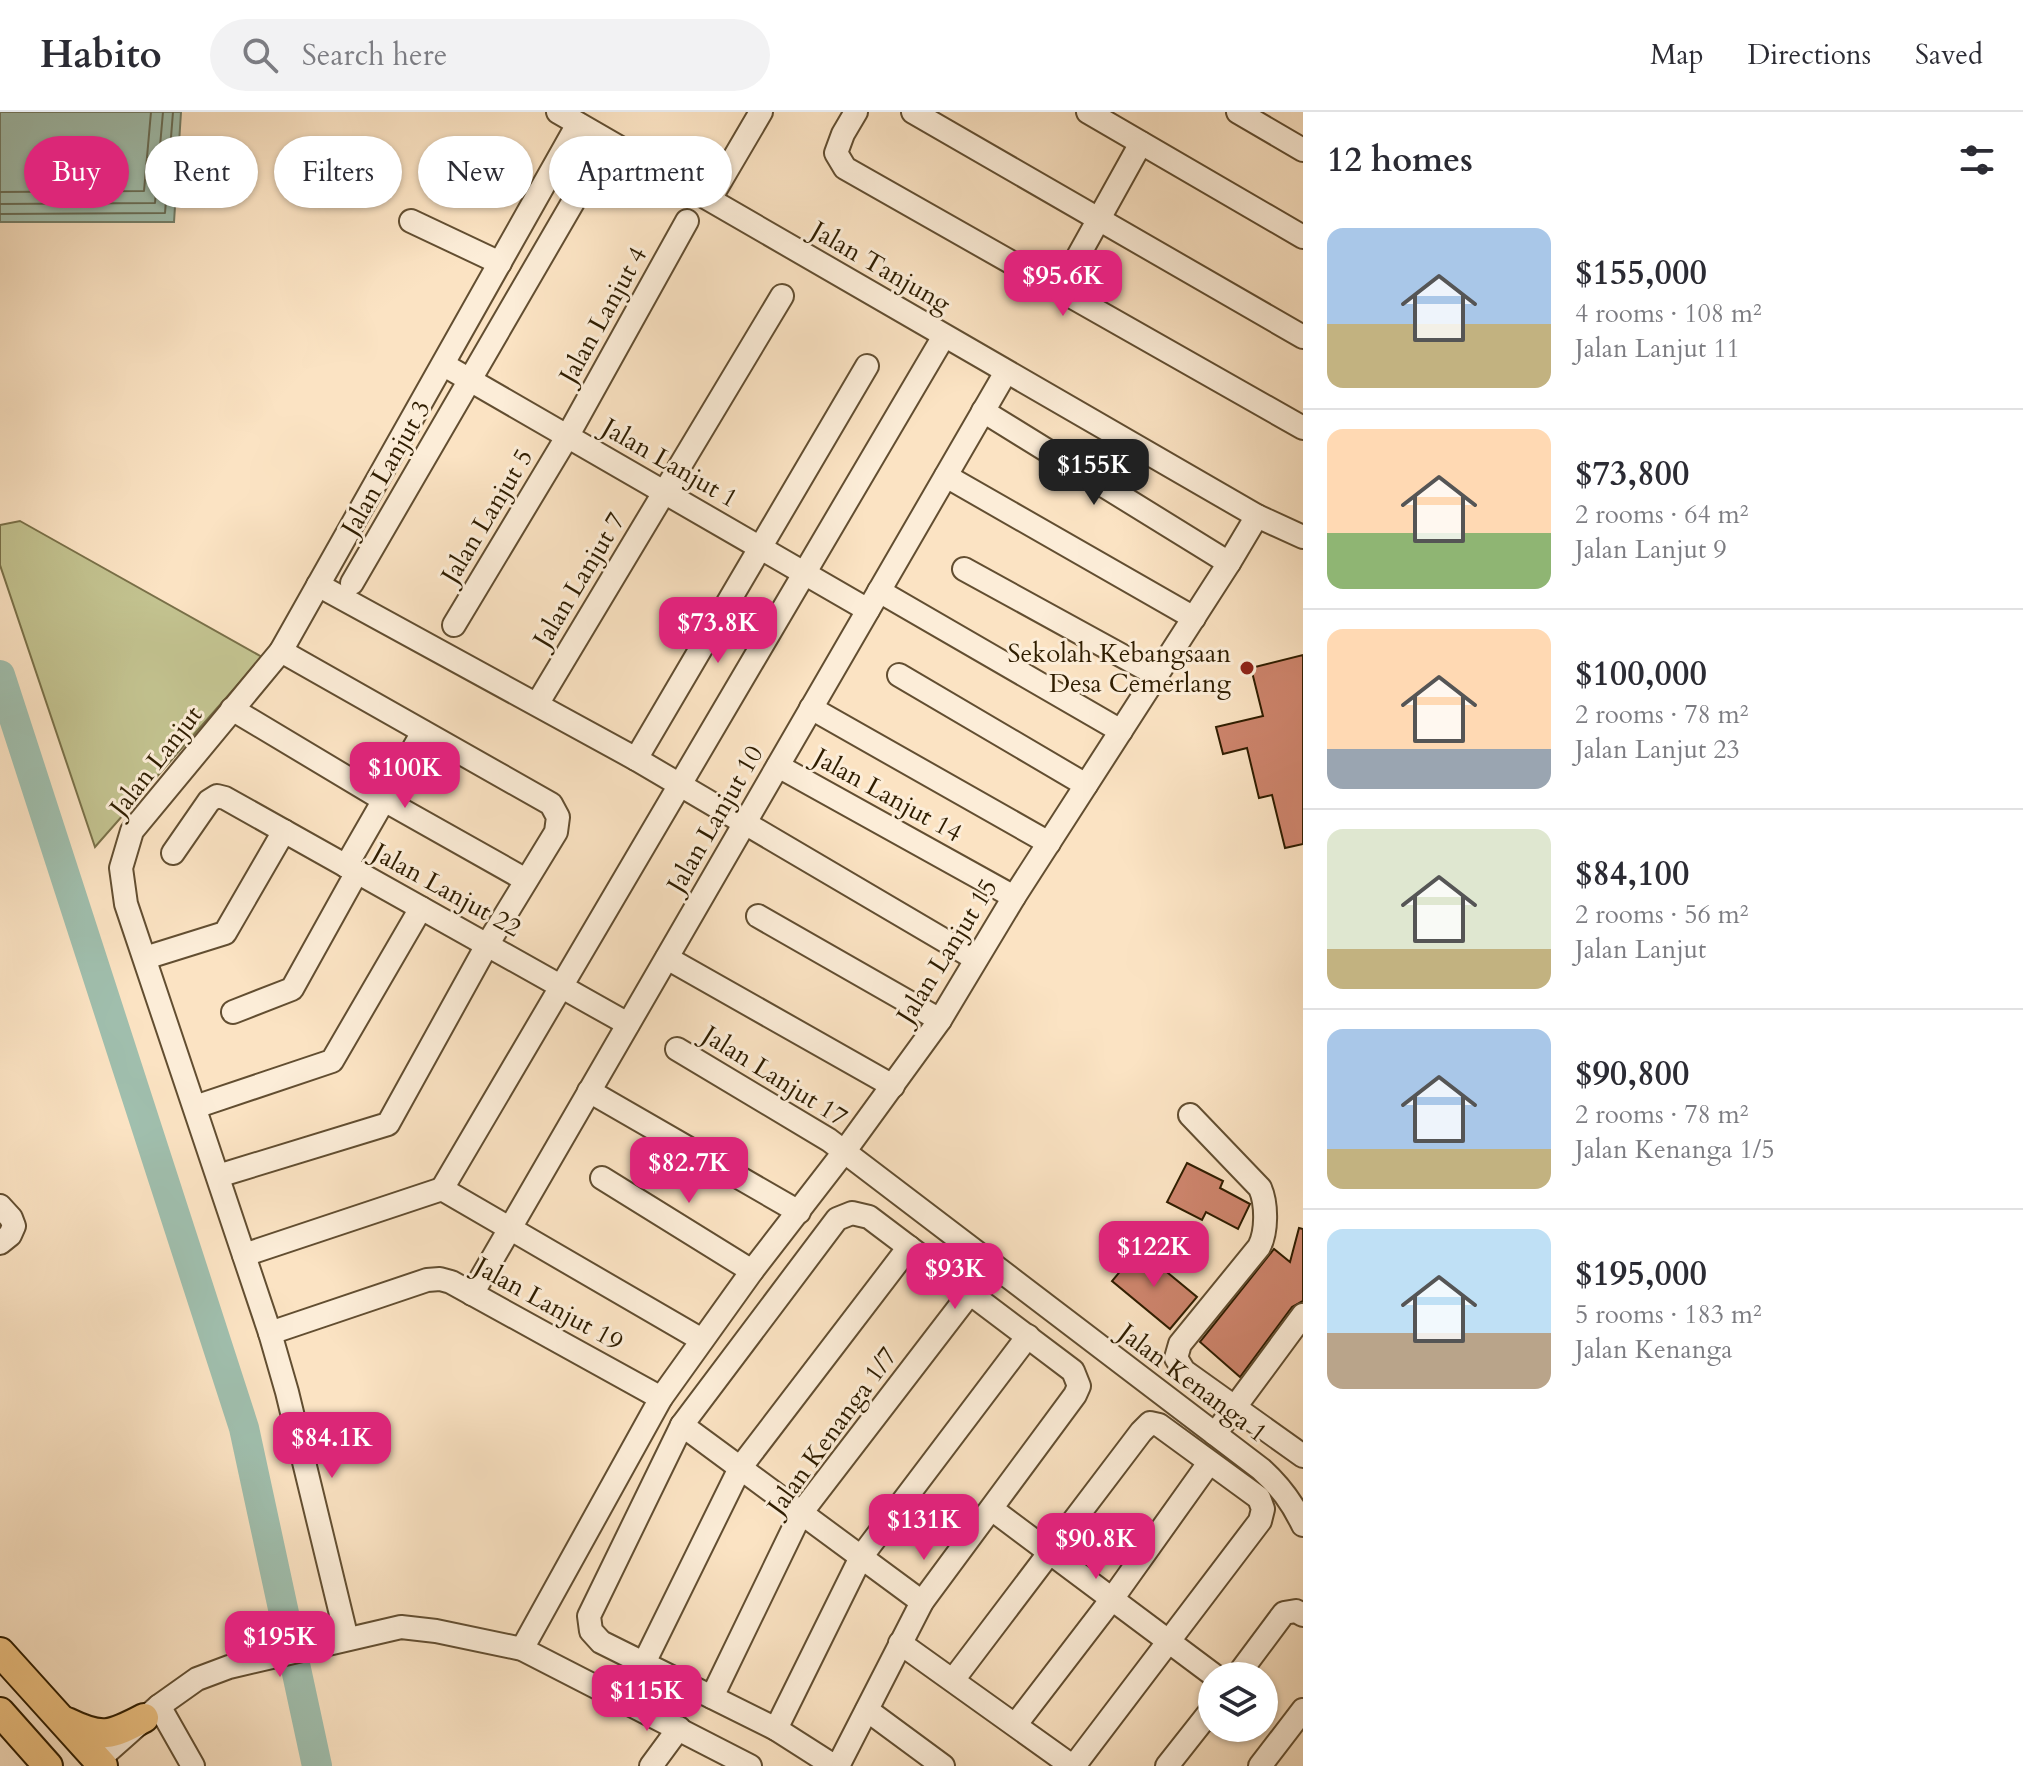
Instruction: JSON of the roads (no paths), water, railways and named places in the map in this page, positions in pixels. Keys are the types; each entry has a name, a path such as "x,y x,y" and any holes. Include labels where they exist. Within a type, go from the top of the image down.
{"main road":[{"path":"0,1652 99,1765 125,1748 151,1712"},
{"path":"0,1712 48,1766"},
{"path":"61,1719 88,1732 105,1735 121,1731 151,1712"}],"street":[{"name":"Jalan Tanjung","path":"558,112 599,136"},
{"path":"856,112 836,153 845,168 1303,428"},
{"path":"913,112 1303,337"},
{"path":"1088,112 1301,230"},
{"path":"1238,112 1303,150"},
{"path":"732,160 759,113"},
{"name":"Jalan Lanjut","path":"571,136 578,124"},
{"path":"1060,289 1141,143"},
{"name":"Jalan Lanjut","path":"347,1639 270,1333 126,904 121,868 132,831 281,651 549,177"},
{"name":"Jalan Lanjut 3","path":"352,583 570,208"},
{"name":"Jalan Tanjung","path":"725,208 1257,516 1303,537"},
{"path":"411,221 500,263"},
{"name":"Jalan Lanjut 4","path":"567,437 687,221"},
{"path":"663,492 782,296"},
{"path":"244,1255 442,1189 944,336"},
{"name":"Jalan Lanjut 1","path":"444,365 805,573 874,600 1121,731"},
{"path":"636,759 867,366"},
{"name":"Jalan Lanjut 10","path":"472,1294 1006,372"},
{"path":"983,411 1229,563"},
{"name":"Jalan Lanjut 5","path":"454,625 567,437"},
{"path":"946,476 1194,618"},
{"name":"Jalan Lanjut 7","path":"542,696 663,492"},
{"name":"Jalan Lanjut 15","path":"522,1649 661,1398 940,1020 1014,897 1257,516"},
{"path":"964,569 1157,675"},
{"path":"318,585 636,759 976,959"},
{"path":"218,1176 388,1124 487,945 556,832 558,817 551,804 281,651"},
{"path":"899,675 1086,785"},
{"path":"811,708 1049,843"},
{"path":"232,709 526,880"},
{"path":"233,1012 292,989 384,800 423,732"},
{"name":"Jalan Lanjut 14","path":"778,766 1014,897"},
{"name":"Jalan Lanjut 22","path":"173,853 209,801 217,796 225,798 628,1024"},
{"path":"145,958 225,933 284,831"},
{"path":"195,1107 332,1061 421,908"},
{"path":"758,916 940,1020"},
{"path":"667,958 893,1086"},
{"name":"Jalan Lanjut 17","path":"677,1049 844,1152"},
{"path":"589,1091 799,1212"},
{"path":"1190,1115 1257,1184 1264,1196 1264,1232 1261,1243 1177,1351 1179,1366 1235,1408 1299,1444"},
{"name":"Jalan Kenanga 1","path":"844,1152 1215,1434 1279,1485 1300,1511"},
{"path":"602,1178 752,1271"},
{"path":"442,1189 702,1340"},
{"path":"0,1206 14,1226 10,1235 0,1243"},
{"path":"847,1214 864,1214 909,1247 1076,1374 1079,1386 993,1510 922,1602 836,1766 776,1729 595,1637 589,1625 589,1616 682,1425 837,1219 847,1214"},
{"path":"644,1663 740,1468 909,1247"},
{"name":"Jalan Lanjut 19","path":"270,1333 427,1280 440,1279 451,1282 661,1398"},
{"name":"Jalan Kenanga 1/7","path":"712,1697 801,1513 970,1293"},
{"path":"1215,1434 1303,1315"},
{"path":"776,1729 861,1557 1028,1336"},
{"path":"900,1643 1073,1766 1260,1521 1263,1509 1259,1498 1159,1425 1150,1423 953,1680"},
{"path":"682,1425 922,1602"},
{"path":"1016,1724 1112,1599 1209,1463"},
{"path":"993,1510 1198,1663"},
{"path":"1247,1662 1284,1613 1299,1613"},
{"path":"193,1766 151,1712 197,1679 229,1667 386,1629 415,1628 522,1649 750,1766"},
{"path":"867,1710 943,1766"},
{"path":"1260,1766 1303,1710"},
{"path":"1167,1766 1198,1727"},
{"path":"655,1765 679,1728"}],"water":[{"path":"0,112 181,112 179,136 145,136 145,208 175,208 174,222 0,222"}],"waterway":[{"path":"0,675 244,1428 317,1766"}],"place":[{"name":"Sekolah Kebangsaan Desa Cemerlang","path":"1247,668"}]}
